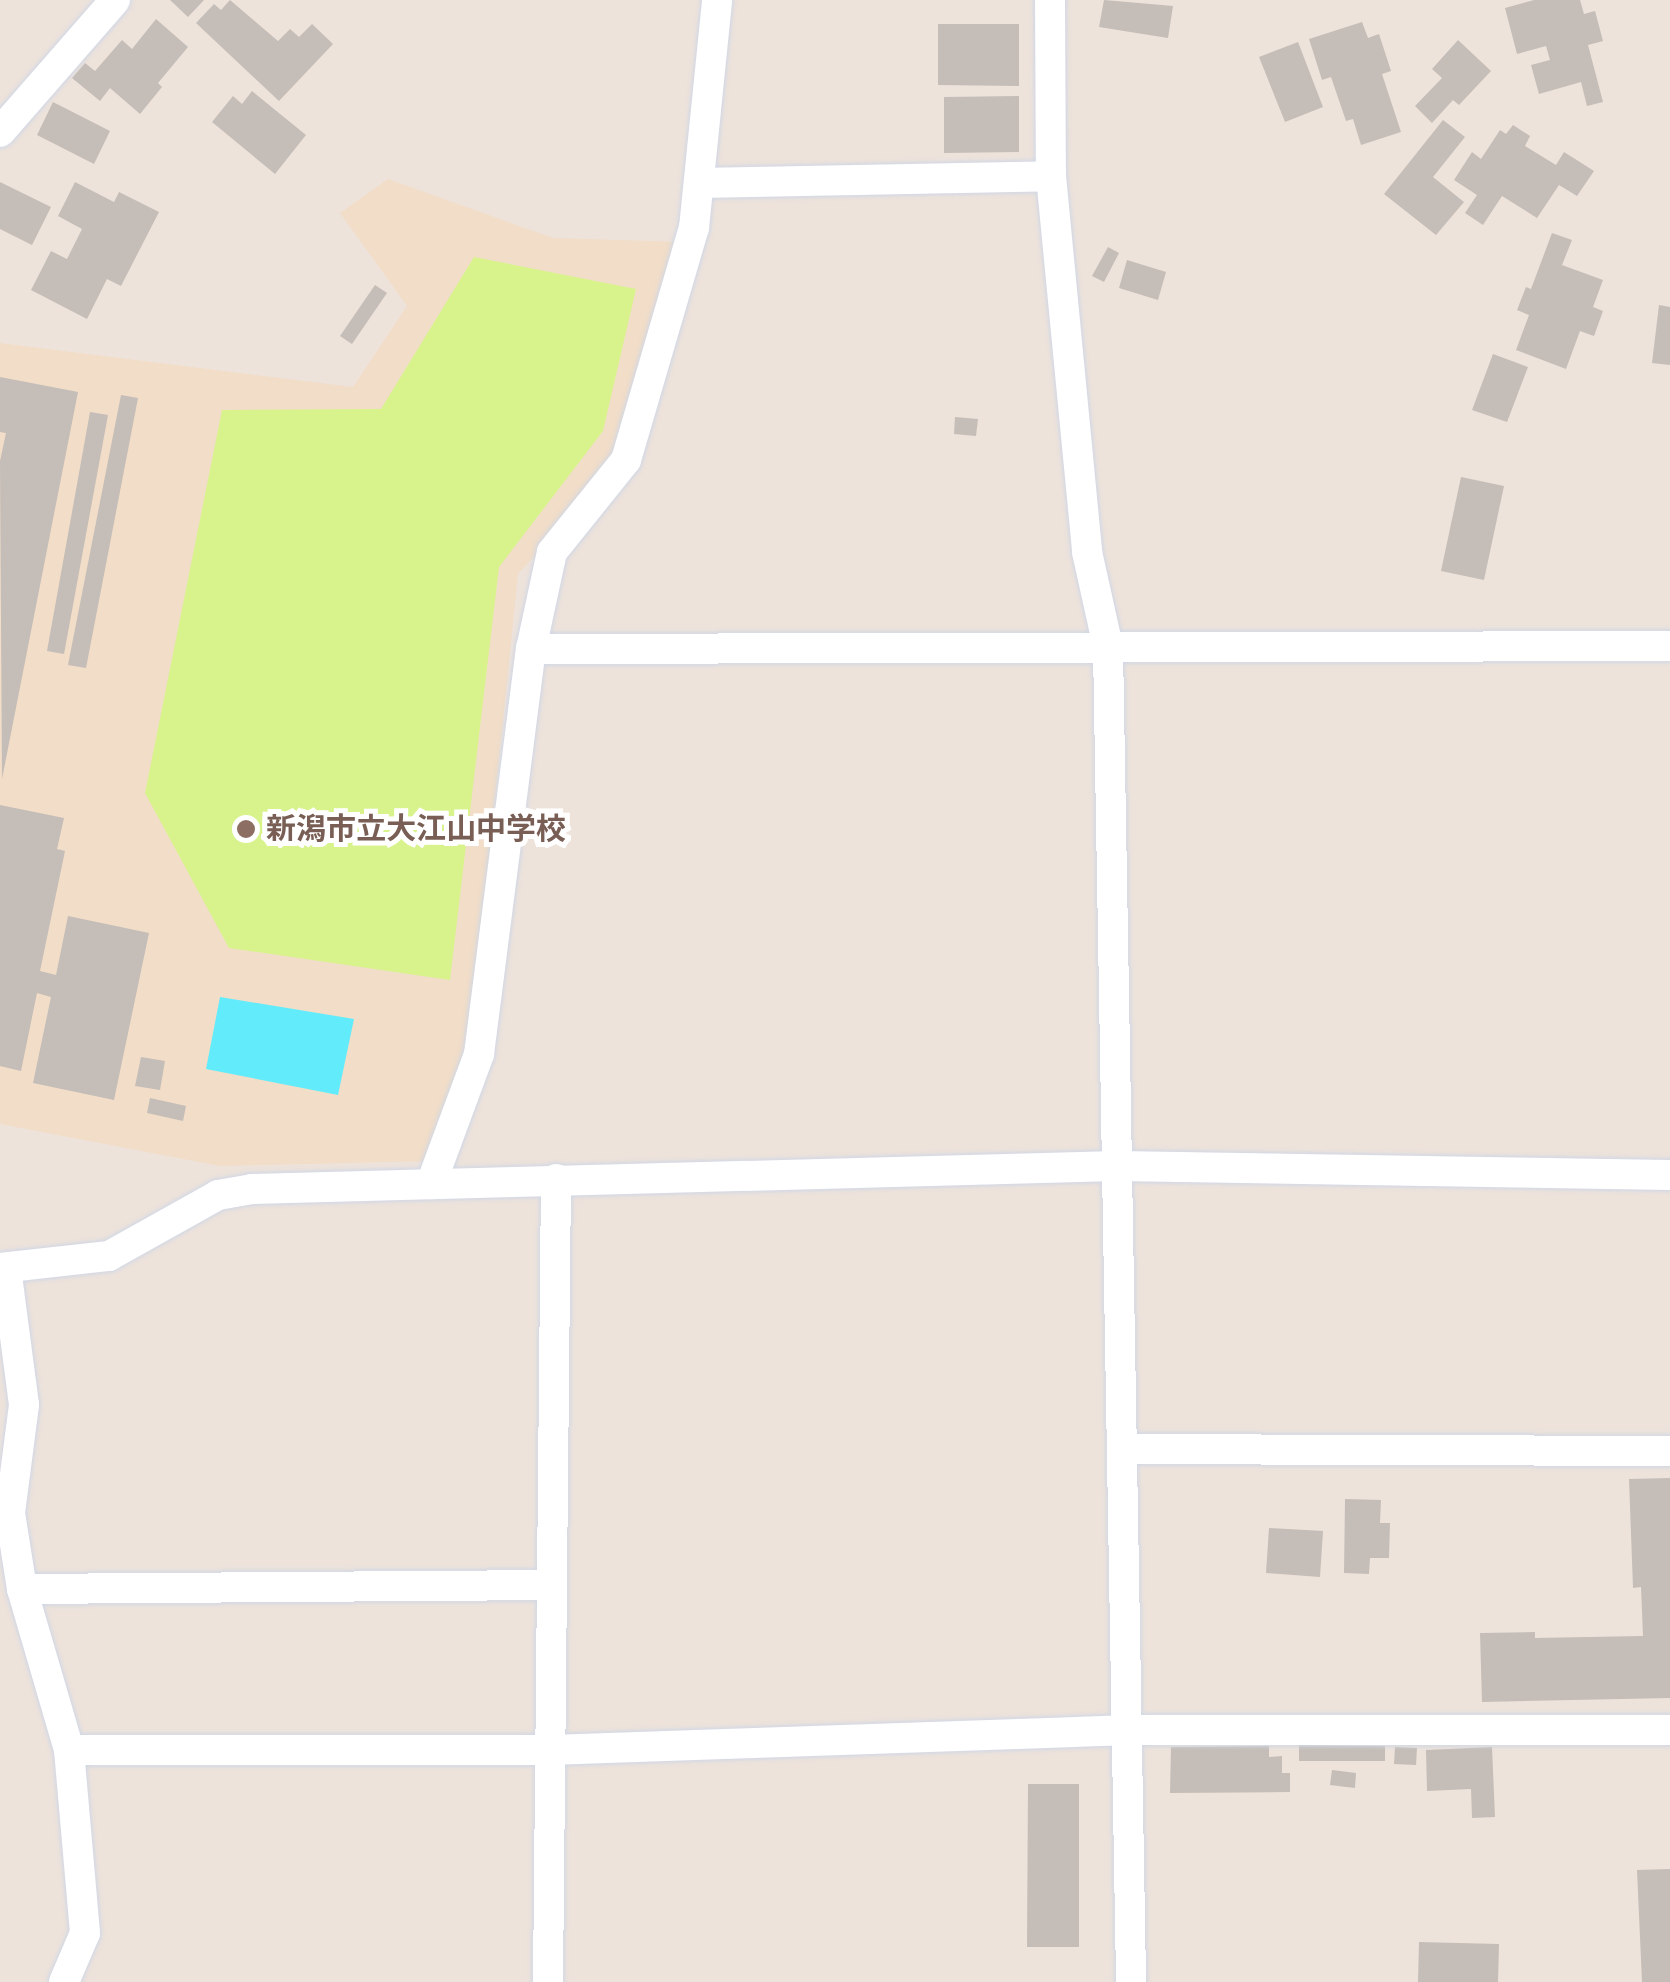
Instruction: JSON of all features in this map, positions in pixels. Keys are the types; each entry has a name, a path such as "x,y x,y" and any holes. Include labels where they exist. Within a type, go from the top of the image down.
{"street":[{"path":"0,132 115,0"},
{"path":"432,1184 479,1054 531,649 552,552 626,460 694,228 717,0"},
{"path":"1050,0 1051,176 1088,552 1108,647 1130,1730 1131,1982"},
{"path":"701,184 1051,176"},
{"path":"531,649 1670,646"},
{"path":"64,1982 85,1933 69,1750 22,1589 10,1513 24,1405 3,1268 108,1256 218,1195 252,1189 1117,1166 1670,1175"},
{"path":"548,1982 556,1180"},
{"path":"1123,1448 1670,1451"},
{"path":"22,1589 552,1585"},
{"path":"69,1750 550,1750 1130,1730 1670,1730"}],"shaded area":[{"name":"新潟市立大江山中学校","path":"388,179 553,238 685,242 614,469 518,574 466,1084 432,1161 220,1166 0,1124 0,343 353,387 407,306 340,213"}],"green space":[{"path":"474,257 636,289 603,431 499,567 450,980 229,948 145,793 222,410 381,409"}],"water":[{"path":"220,997 354,1019 338,1095 206,1069"}],"building":[{"path":"170,0 204,0 188,17"},
{"path":"230,0 278,41 290,29 299,37 312,24 333,44 279,101 196,23 214,4 221,10"},
{"path":"1104,0 1173,6 1168,38 1099,27"},
{"path":"1534,0 1580,0 1584,14 1595,11 1603,41 1588,45 1603,102 1587,106 1581,82 1539,94 1531,65 1550,60 1546,46 1517,54 1505,8"},
{"path":"156,19 188,47 158,83 162,87 140,114 110,88 100,101 72,78 85,63 95,71 122,40 132,49"},
{"path":"1362,22 1368,38 1379,34 1391,71 1382,74 1401,132 1361,145 1353,119 1346,121 1331,77 1322,80 1309,39"},
{"path":"938,24 1019,24 1019,86 938,85"},
{"path":"1458,40 1491,71 1459,105 1453,100 1432,123 1415,106 1442,78 1432,69"},
{"path":"1298,42 1323,107 1285,122 1259,57"},
{"path":"252,91 306,135 275,174 212,122 233,96 242,104"},
{"path":"1019,96 1019,152 944,153 944,97"},
{"path":"53,102 110,131 94,164 37,135"},
{"path":"1443,120 1465,137 1433,177 1464,202 1436,235 1384,194"},
{"path":"1513,125 1530,136 1525,146 1556,165 1564,152 1594,171 1577,196 1559,185 1537,218 1502,196 1483,225 1465,213 1477,195 1454,180 1472,152 1481,159 1500,130 1506,134"},
{"path":"0,182 51,207 32,245 0,229"},
{"path":"75,182 114,202 119,192 159,212 121,286 107,279 87,319 31,290 51,251 67,259 82,229 58,216"},
{"path":"1552,233 1572,240 1562,265 1603,280 1593,307 1603,311 1594,336 1580,331 1566,369 1516,350 1529,315 1517,310 1526,287 1531,289"},
{"path":"1108,247 1119,253 1104,282 1092,276"},
{"path":"1127,260 1166,272 1158,300 1119,288"},
{"path":"375,285 387,293 352,344 340,336"},
{"path":"1659,305 1670,307 1670,365 1652,363"},
{"path":"1493,354 1528,367 1507,422 1472,410"},
{"path":"0,377 78,392 2,779 0,461 6,433 0,432"},
{"path":"121,395 138,398 86,668 68,665"},
{"path":"90,412 108,415 64,654 47,651"},
{"path":"955,417 978,419 976,436 954,434"},
{"path":"1461,477 1504,486 1484,580 1441,571"},
{"path":"0,805 64,818 57,849 65,851 40,971 56,975 68,916 149,933 114,1100 33,1083 51,997 37,993 21,1071 0,1066"},
{"path":"141,1057 165,1061 160,1090 135,1086"},
{"path":"150,1098 186,1106 183,1121 147,1113"},
{"path":"1670,1478 1670,1698 1482,1702 1480,1633 1535,1632 1535,1638 1643,1636 1641,1587 1633,1588 1629,1479"},
{"path":"1345,1499 1381,1500 1380,1523 1390,1523 1389,1558 1370,1558 1369,1574 1344,1573"},
{"path":"1269,1528 1323,1531 1320,1577 1266,1573"},
{"path":"1299,1745 1385,1746 1385,1761 1299,1761"},
{"path":"1269,1746 1269,1757 1282,1756 1282,1773 1290,1773 1290,1792 1170,1793 1171,1747"},
{"path":"1395,1747 1417,1748 1416,1765 1394,1764"},
{"path":"1492,1747 1495,1817 1472,1818 1471,1789 1427,1791 1426,1750"},
{"path":"1332,1770 1356,1773 1355,1788 1330,1785"},
{"path":"1028,1784 1079,1784 1079,1947 1027,1947"},
{"path":"1670,1869 1670,1982 1642,1982 1637,1870"},
{"path":"1419,1942 1499,1944 1498,1982 1418,1982"}],"place":[{"name":"新潟市立大江山中学校","path":"246,829"}]}
